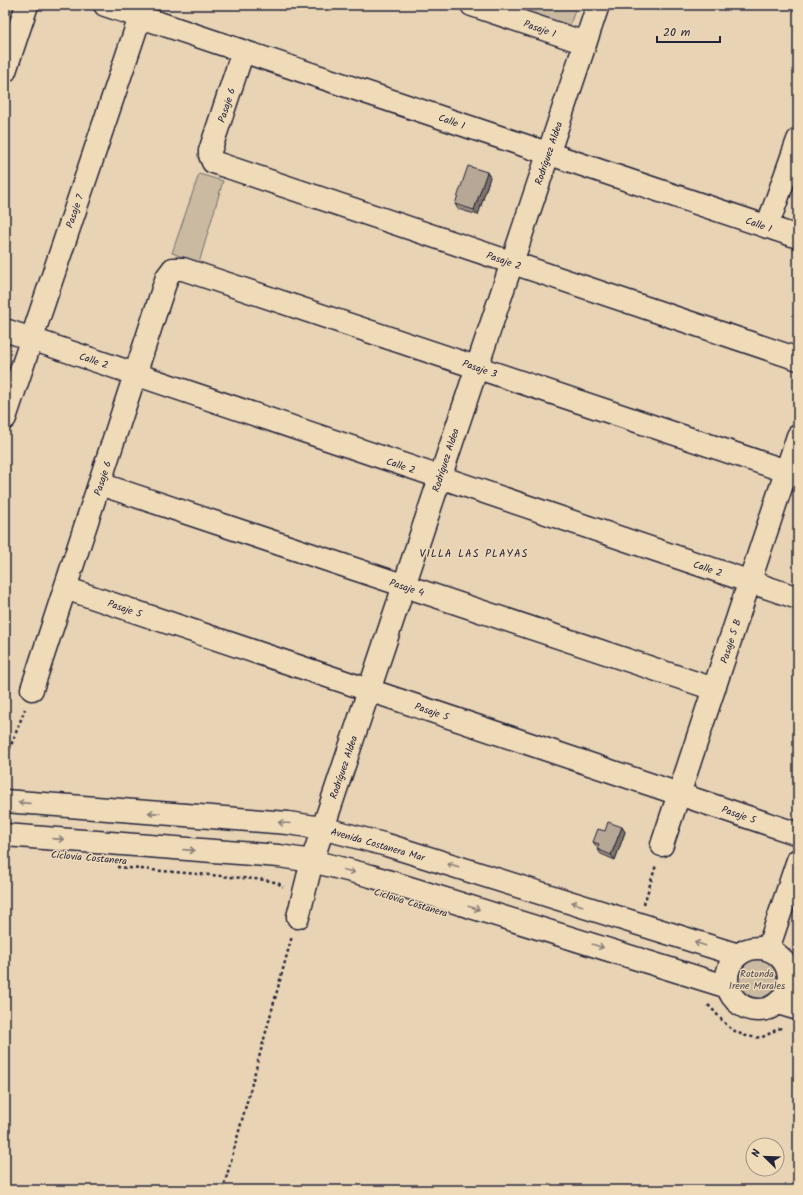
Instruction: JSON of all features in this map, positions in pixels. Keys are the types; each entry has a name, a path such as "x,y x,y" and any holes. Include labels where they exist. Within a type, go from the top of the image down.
{"street":[{"path":"5,71 27,5"},
{"name":"Calle 1","path":"105,5 142,11 243,51 798,237"},
{"name":"Pasaje 1","path":"472,5 585,43"},
{"name":"Rodríguez Aldea","path":"300,907 322,828 598,5"},
{"name":"Pasaje 7","path":"5,418 142,11"},
{"name":"Pasaje 6","path":"211,159 210,151 243,51"},
{"path":"767,227 798,140"},
{"name":"Pasaje 2","path":"211,159 217,164 798,359"},
{"name":"Pasaje 6","path":"32,689 167,277 173,269"},
{"name":"Pasaje 3","path":"173,269 183,269 786,471"},
{"name":"Calle 2","path":"5,330 439,478 798,598"},
{"name":"Pasaje 5 B","path":"662,845 798,436"},
{"name":"Pasaje 4","path":"100,484 714,689"},
{"name":"Pasaje 5","path":"66,588 798,834"},
{"name":"Avenida Costanera Mar","path":"5,801 288,823 322,828 394,847 738,955"},
{"path":"5,835 279,856 312,861 371,876 728,987"},
{"path":"768,949 798,860"},
{"path":"755,948 768,949 781,957 793,972 788,988 788,1006 762,1010 749,1008 737,1002 728,987 729,970 738,955 755,948"}],"path":[{"path":"5,761 32,689"},
{"path":"655,929 660,914 644,905 662,845"},
{"name":"Ciclovia Costanera","path":"114,867 273,881 283,887 286,894 300,907"},
{"path":"223,1190 300,907"},
{"path":"706,1003 714,1009 727,1026 742,1035 754,1038 762,1037 780,1028 786,1028"}],"green space":[{"path":"502,5 577,5 569,27"},
{"path":"199,174 223,181 199,263 172,253"},
{"name":"Rotonda Irene Morales","path":"757,956 769,960 775,966 779,978 775,990 769,996 757,1000 745,996 739,990 735,978 739,966 745,960"}],"building":[{"path":"468,166 487,172 474,210 455,204"},
{"path":"608,822 622,827 611,855 597,849 599,844 593,842 598,829 605,831"}],"district":[{"name":"VILLA LAS PLAYAS","path":"474,553"}]}
